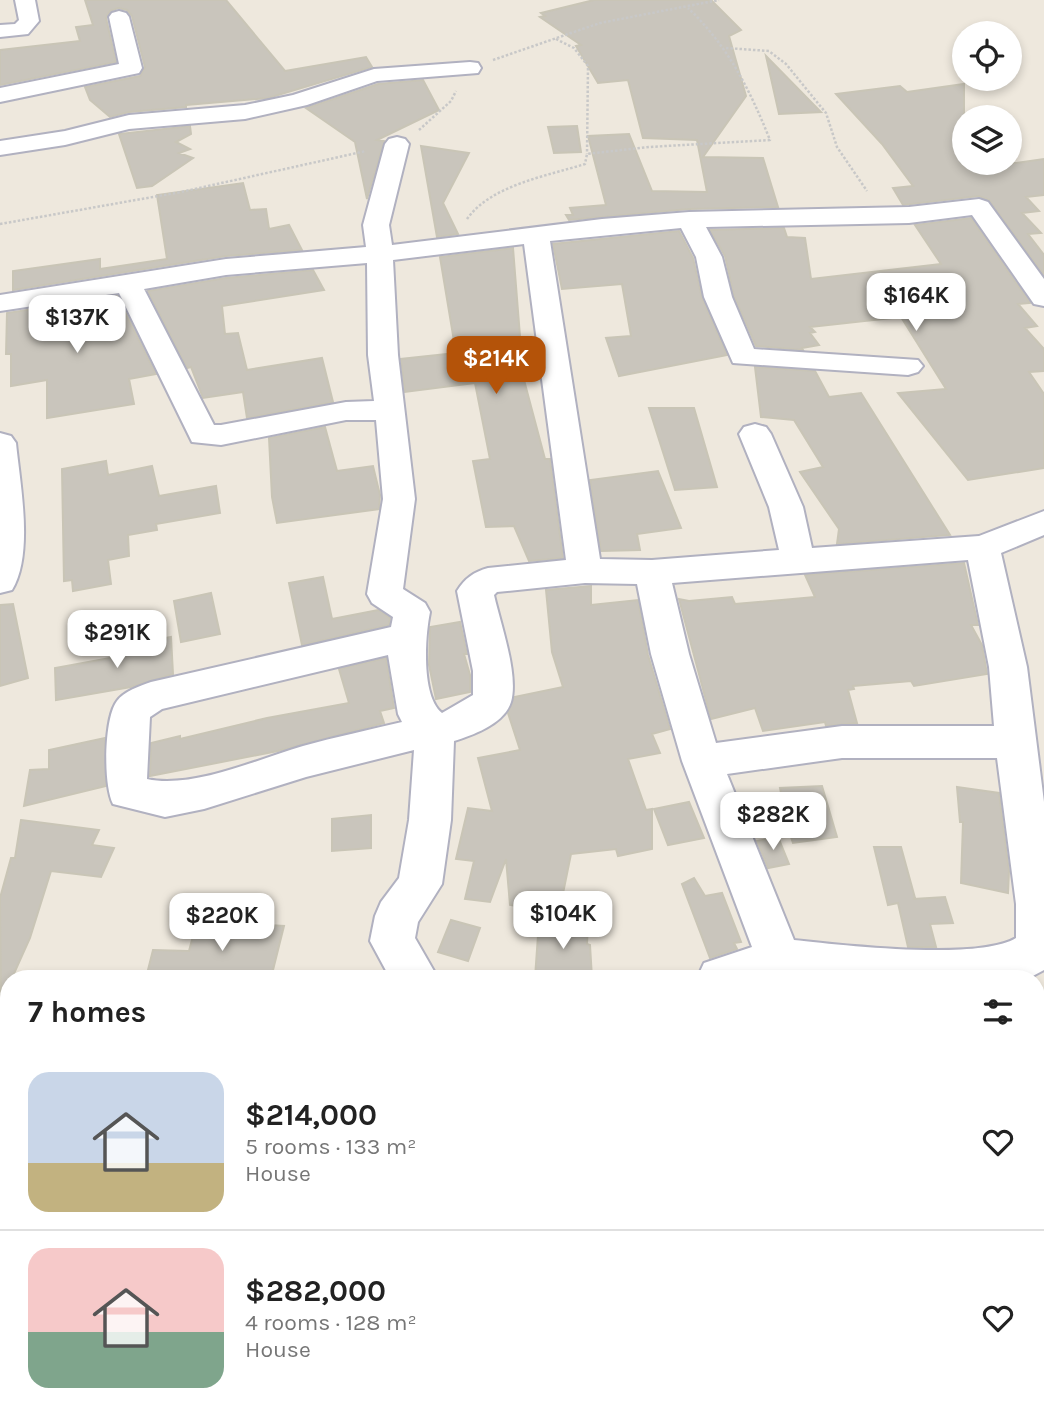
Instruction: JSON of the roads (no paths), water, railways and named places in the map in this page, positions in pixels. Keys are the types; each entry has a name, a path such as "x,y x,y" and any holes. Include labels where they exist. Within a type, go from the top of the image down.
{"street":[{"path":"0,31 21,30 29,21 25,0"},
{"path":"0,95 131,68 118,17"},
{"path":"0,148 65,138 129,122 245,112 299,100 374,75 470,68"},
{"path":"397,144 376,225 380,254 383,355 399,499 384,594 412,612 407,638 407,659 417,713 435,729"},
{"path":"0,303 226,267 380,254 602,227 689,220 909,215 979,207 1044,298"},
{"path":"689,220 709,257 718,296 743,357 908,366"},
{"path":"537,236 585,571"},
{"path":"128,284 203,435 221,435 346,411 390,410"},
{"path":"755,434 786,508 798,561"},
{"path":"0,443 8,528 0,581"},
{"path":"407,638 151,697 132,709 128,738 127,792 165,800 191,795 306,761 435,729 447,729 472,718 492,701 492,671 475,591 488,580 585,571 652,572 983,547 1044,522"},
{"path":"744,970 779,958 873,970 967,969 1015,963 1038,949 1038,904 1015,742 1008,667 983,547"},
{"path":"652,572 670,654 702,761 779,958"},
{"path":"410,970 392,941 397,916 420,884 430,820 435,729"},
{"path":"702,761 842,742 1015,742"}]}
